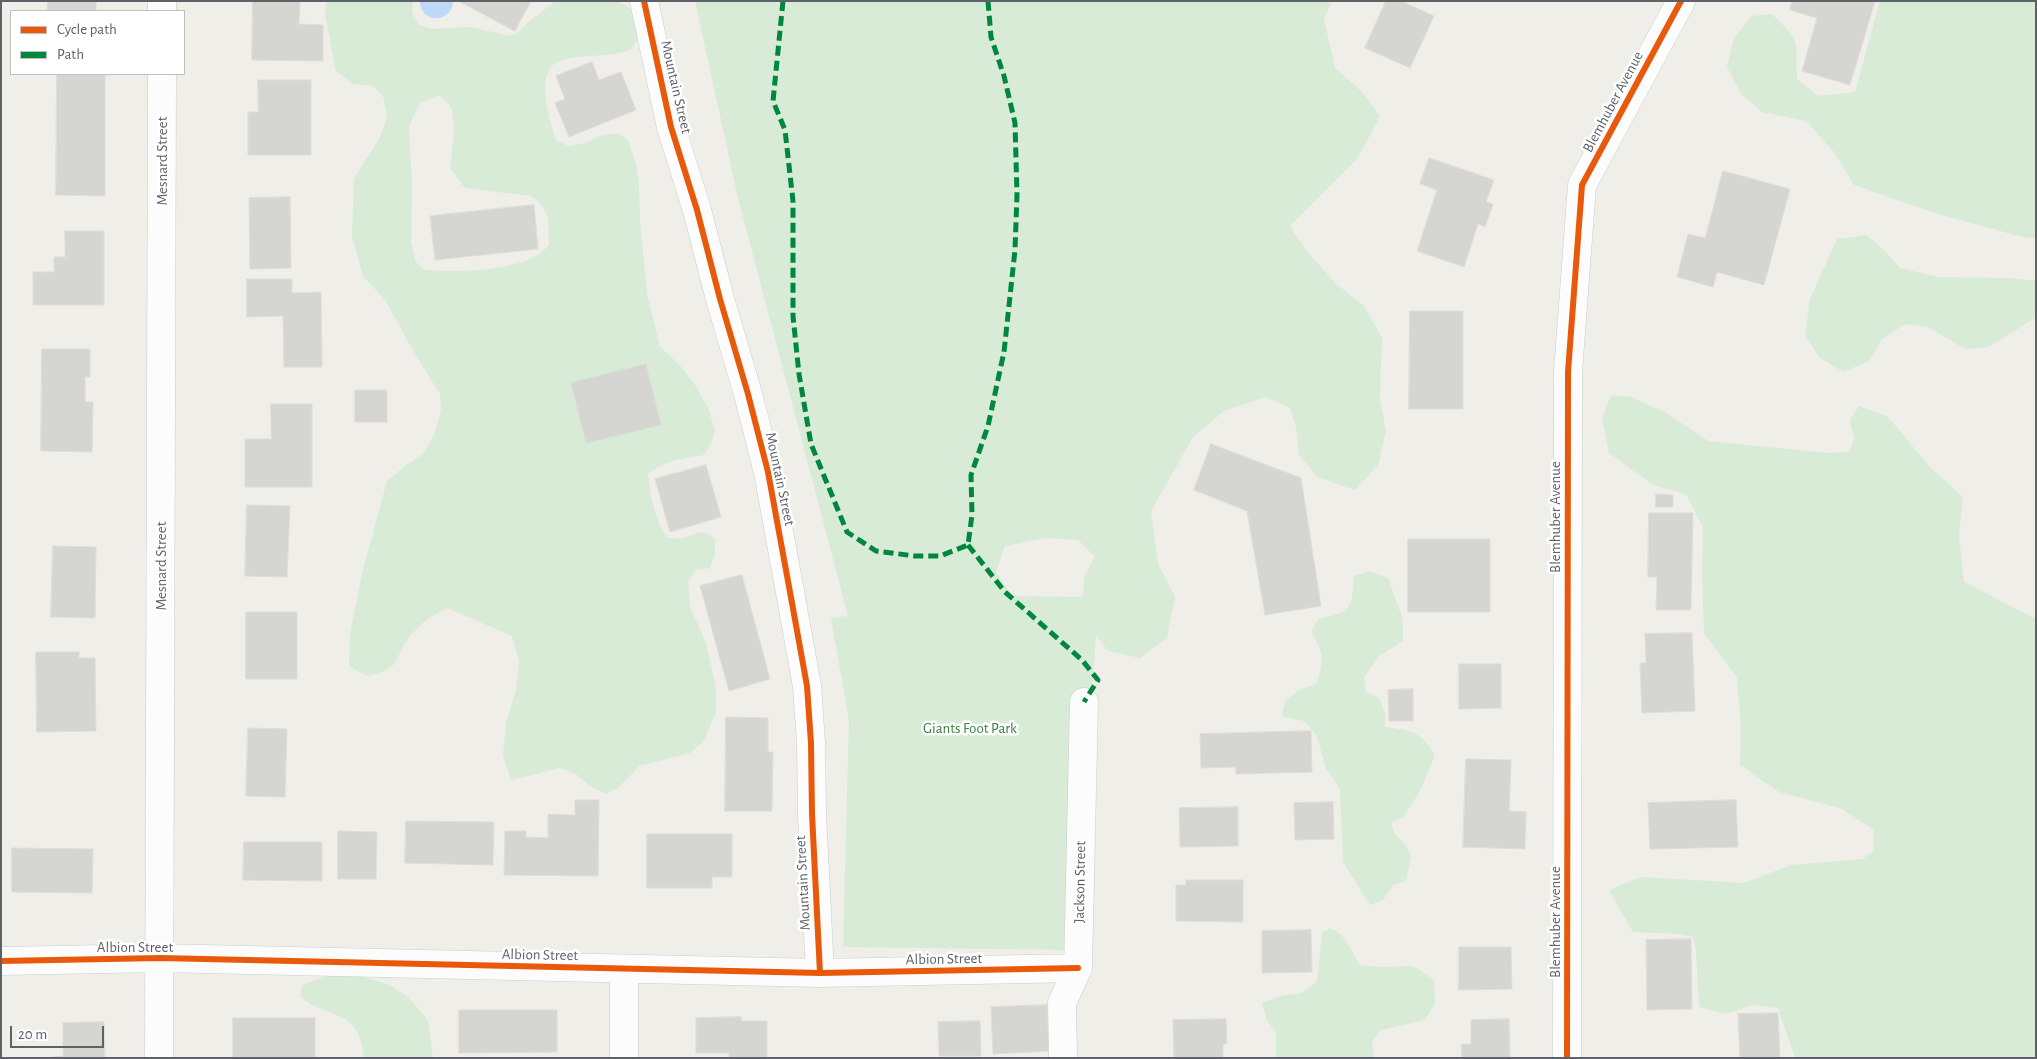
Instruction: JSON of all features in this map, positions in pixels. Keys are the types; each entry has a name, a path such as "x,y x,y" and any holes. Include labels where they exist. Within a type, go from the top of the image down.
{"street":[{"name":"Mountain Street","path":"644,1 671,127 697,210 768,472 789,584 807,686 820,974"},
{"name":"Blemhuber Avenue","path":"1567,1058 1568,372 1582,185 1682,1"},
{"name":"Mesnard Street","path":"159,1058 162,75"},
{"name":"Jackson Street","path":"1063,1058 1062,1003 1078,968 1084,702"},
{"name":"Albion Street","path":"1,961 160,958 820,974 1078,968"},
{"path":"624,970 624,1058"}],"green space":[{"path":"326,1 413,1 412,12 419,25 432,29 471,27 510,36 519,32 526,24 554,2 618,1 631,9 638,26 638,40 630,50 569,58 558,62 551,68 547,76 545,87 546,99 557,141 569,146 585,143 599,136 617,133 628,140 636,164 639,186 640,220 647,294 660,347 679,364 695,385 708,408 715,430 712,442 704,455 668,463 648,474 656,515 667,538 684,538 702,532 715,539 715,554 710,568 696,570 688,582 690,607 706,643 716,688 716,713 703,742 690,753 639,766 619,787 606,794 589,785 576,774 560,768 511,780 503,755 506,723 516,690 519,661 512,636 447,608 427,620 414,631 396,662 387,670 367,676 349,666 350,633 362,574 387,481 423,454 434,435 441,410 440,394 386,301 363,276 352,236 354,179 379,139 387,113 383,96 373,86 353,84 336,71 325,15","holes":["439,95 452,108 454,132 450,168 465,188 531,196 540,203 548,217 549,245 536,256 509,266 466,271 424,270 416,262 411,242 412,186 409,126 420,103"]},
{"name":"Giants Foot Park","path":"695,1 1332,1 1324,19 1335,68 1361,91 1380,116 1358,158 1290,226 1305,249 1336,284 1363,305 1382,337 1380,399 1386,431 1378,465 1355,490 1317,477 1299,455 1296,427 1290,408 1266,397 1224,411 1193,437 1151,511 1158,564 1175,597 1167,638 1140,658 1108,651 1096,635 1076,950 843,947 849,721 831,618 848,616 738,198","holes":["1046,538 1078,540 1095,557 1084,577 1083,597 1012,596 996,572 1005,546"]},
{"path":"1880,1 2036,1 2036,237 2026,238 1935,213 1854,185 1834,152 1806,121 1762,112 1742,95 1727,67 1734,38 1752,16 1772,14 1788,31 1795,43 1797,79 1818,96 1855,92"},
{"path":"1866,235 1884,250 1900,268 1938,277 2009,278 2036,281 2036,317 1989,347 1965,349 1928,327 1905,324 1882,339 1869,361 1843,372 1819,357 1805,335 1810,299 1837,239"},
{"path":"1611,395 1631,397 1666,413 1708,441 1828,453 1849,452 1854,439 1850,420 1859,406 1888,417 1931,468 1963,497 1959,536 1964,582 2036,619 2036,1058 1795,1058 1778,1008 1753,1005 1726,1014 1699,1007 1696,950 1693,937 1679,934 1633,932 1609,890 1641,877 1744,883 1791,865 1863,859 1874,850 1873,829 1840,808 1779,792 1740,765 1741,726 1737,677 1704,633 1703,528 1686,494 1653,485 1609,453 1602,419"},
{"path":"1369,571 1388,578 1403,620 1403,641 1379,656 1364,678 1366,692 1378,697 1385,712 1385,727 1409,731 1415,734 1425,741 1435,755 1420,791 1404,816 1391,823 1395,834 1404,843 1411,856 1406,881 1393,885 1383,900 1370,905 1343,862 1340,789 1326,768 1316,734 1304,721 1282,717 1285,701 1299,690 1317,683 1322,656 1311,632 1318,619 1337,614 1348,608 1352,596 1354,576"},
{"path":"1330,928 1340,934 1360,965 1380,967 1413,966 1434,980 1435,1003 1425,1020 1381,1030 1372,1042 1374,1058 1276,1058 1276,1032 1267,1021 1262,1003 1280,996 1301,993 1317,982 1322,933"},
{"path":"354,974 390,985 409,998 428,1020 433,1058 364,1058 357,1031 350,1023 342,1017 311,1004 300,997 302,985 324,977"}],"water":[{"path":"420,1 453,1 451,9 447,14 436,18 425,14 421,9"}],"building":[{"path":"48,1 96,1 96,10 48,10"},
{"path":"253,1 300,1 299,24 323,25 323,61 252,60"},
{"path":"459,1 531,1 515,31"},
{"path":"1386,1 1401,1 1434,16 1410,68 1365,48"},
{"path":"1792,1 1875,1 1850,85 1802,71 1817,18 1790,10"},
{"path":"592,62 599,80 621,72 636,110 569,137 555,103 565,99 556,76"},
{"path":"57,75 105,75 105,196 56,195"},
{"path":"258,80 311,80 311,155 248,155 248,112 258,112"},
{"path":"1429,158 1494,180 1486,202 1493,204 1485,227 1478,224 1464,267 1417,251 1437,190 1420,184"},
{"path":"1723,171 1790,189 1764,285 1717,272 1713,287 1677,277 1688,234 1705,238"},
{"path":"290,197 291,268 250,269 249,198"},
{"path":"534,205 538,249 435,260 430,216"},
{"path":"65,231 104,231 104,305 33,305 33,272 54,272 54,257 65,257"},
{"path":"247,279 292,279 292,293 321,292 322,367 284,367 283,316 247,317"},
{"path":"1410,311 1463,311 1463,409 1409,409"},
{"path":"42,349 90,349 90,377 85,377 85,402 93,402 92,452 41,451"},
{"path":"646,364 661,425 586,443 571,383"},
{"path":"355,390 387,390 387,422 355,422"},
{"path":"271,404 312,404 312,487 245,487 245,439 271,439"},
{"path":"1211,444 1301,478 1321,606 1265,615 1247,511 1194,490"},
{"path":"706,465 721,517 670,532 655,479"},
{"path":"1656,494 1673,495 1673,507 1656,507"},
{"path":"247,505 290,506 287,577 245,576"},
{"path":"1649,513 1693,513 1691,610 1656,610 1657,577 1648,577"},
{"path":"1408,539 1490,539 1490,612 1408,612"},
{"path":"53,546 96,547 95,618 51,617"},
{"path":"742,575 770,679 729,691 700,586"},
{"path":"246,612 297,612 297,679 246,679"},
{"path":"1692,633 1695,711 1642,713 1640,663 1646,663 1645,634"},
{"path":"36,652 79,652 79,658 95,658 96,731 37,732"},
{"path":"1459,664 1501,664 1501,708 1459,709"},
{"path":"1413,689 1413,721 1389,721 1388,690"},
{"path":"726,717 768,718 768,752 773,752 772,811 725,811"},
{"path":"248,728 287,729 285,797 246,796"},
{"path":"1311,731 1312,772 1236,774 1236,767 1201,768 1200,734"},
{"path":"1466,759 1511,760 1509,811 1526,812 1525,849 1463,847"},
{"path":"575,800 599,800 598,876 504,875 505,831 526,831 526,837 548,838 548,814 575,815"},
{"path":"1736,800 1738,847 1650,849 1648,803"},
{"path":"1333,802 1334,839 1295,840 1294,803"},
{"path":"1238,807 1238,846 1180,847 1179,808"},
{"path":"406,821 494,822 493,865 405,863"},
{"path":"338,831 377,832 376,879 338,879"},
{"path":"647,834 732,834 732,877 712,877 712,888 647,888"},
{"path":"244,842 322,842 322,881 243,880"},
{"path":"12,848 93,849 92,893 12,892"},
{"path":"1186,880 1243,880 1243,922 1176,921 1176,885 1186,885"},
{"path":"1311,930 1312,972 1262,973 1262,931"},
{"path":"1691,939 1692,1009 1647,1010 1646,940"},
{"path":"1459,947 1511,947 1512,989 1459,990"},
{"path":"1047,1005 1049,1051 993,1054 991,1007"},
{"path":"459,1010 557,1010 557,1052 459,1053"},
{"path":"1778,1013 1780,1058 1740,1058 1738,1014"},
{"path":"741,1017 742,1021 767,1021 767,1058 729,1058 729,1053 696,1053 696,1018"},
{"path":"233,1018 315,1018 315,1058 233,1058"},
{"path":"1226,1019 1227,1044 1223,1044 1223,1058 1174,1058 1173,1020"},
{"path":"1509,1019 1510,1058 1462,1058 1461,1044 1471,1044 1471,1020"},
{"path":"980,1021 981,1056 939,1056 938,1022"},
{"path":"104,1022 105,1058 44,1058 63,1056 63,1023"}],"marked path":[{"path":"783,1 773,101 785,130 793,201 793,316 799,374 811,444 847,532 876,551 915,556 940,556 968,545 972,515 971,475 988,426 1004,352 1015,250 1017,195 1015,123 1004,76 991,37 988,1"},
{"path":"968,545 1005,592 1082,660 1098,680 1084,702"}],"cycle path":[{"path":"644,1 671,127 697,210 768,472 792,603 807,686 820,973"},
{"path":"1567,1058 1568,372 1582,185 1681,1"},
{"path":"1,961 160,958 820,973 1078,968"}]}
